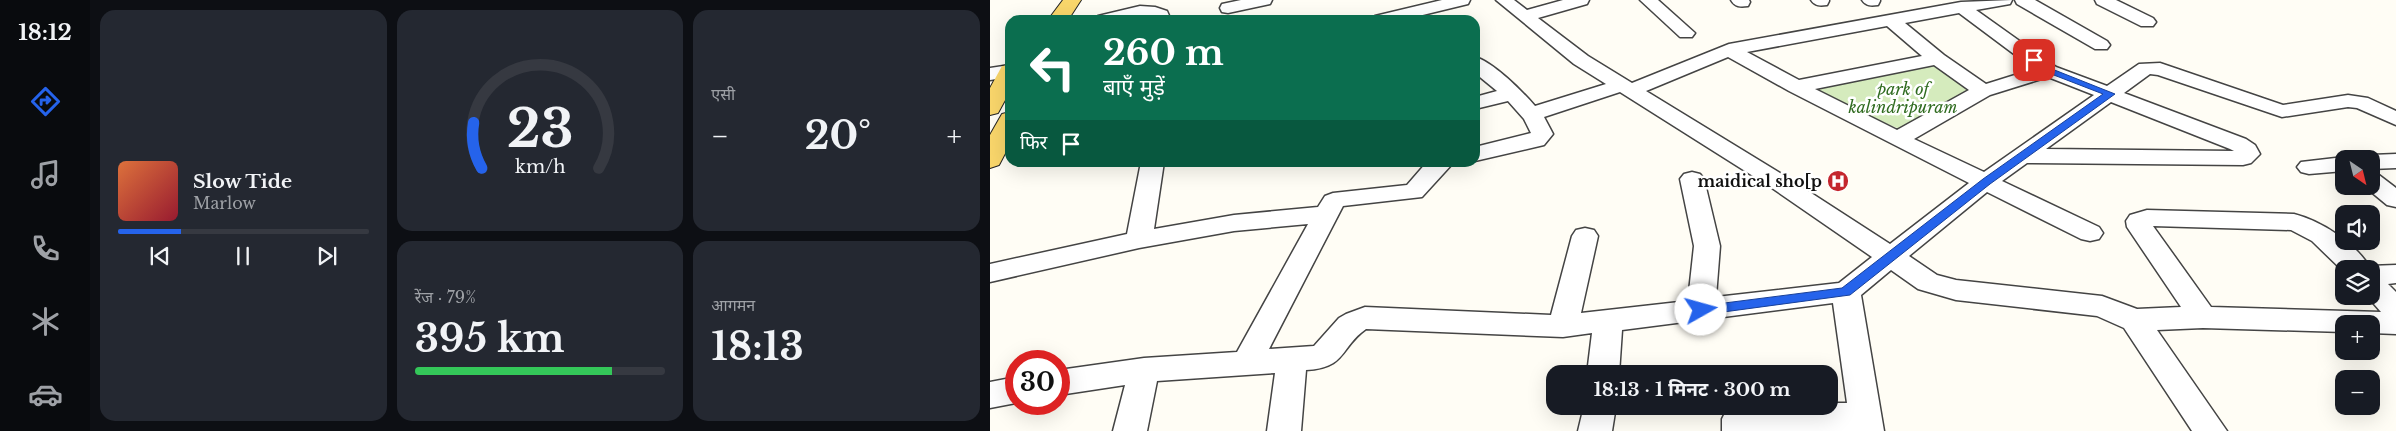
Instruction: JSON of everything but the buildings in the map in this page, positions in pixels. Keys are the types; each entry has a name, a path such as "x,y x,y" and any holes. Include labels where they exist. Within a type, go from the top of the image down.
{"main road":[{"path":"1042,15 1052,0"},
{"path":"1062,15 1072,0"},
{"path":"990,108 1005,80"},
{"path":"990,160 1005,129"}],"street":[{"path":"1228,8 1264,0"},
{"path":"1425,15 1462,0"},
{"path":"1504,0 1581,60 1780,183 1928,282 1956,290 2102,306 2134,320 2203,317 2396,323"},
{"path":"1525,16 1581,0"},
{"path":"1648,0 1686,32"},
{"path":"1530,114 1627,88 1729,50 2004,0"},
{"path":"2023,0 2101,45"},
{"path":"2103,0 2147,22"},
{"path":"1961,8 2049,71 2238,144 2250,154 2243,158 2024,156"},
{"path":"1126,15 1144,11 1155,11 1161,15"},
{"path":"1890,20 1938,59 1983,91"},
{"path":"1729,50 1897,139 1987,181 2090,233"},
{"path":"1796,87 1938,59"},
{"path":"1480,67 1530,114 1540,127 1542,134 1536,140 1480,153"},
{"path":"1070,382 1144,370 1326,356 1332,350 1346,327 1355,320 1365,318 1563,326 1846,292 1987,181 2151,67 2282,111 2348,101 2361,102 2396,119"},
{"path":"1897,139 1983,91 2049,71"},
{"path":"990,74 1005,72"},
{"path":"1480,102 1510,94"},
{"path":"2380,162 2396,161"},
{"path":"2309,167 2335,165"},
{"path":"1139,240 1152,167"},
{"path":"1247,362 1334,201 1342,198 1405,195 1421,187 1427,173 1436,167"},
{"path":"1692,179 1707,246 1701,310"},
{"path":"2380,187 2396,200"},
{"path":"990,273 1139,240 1234,223 1326,214"},
{"path":"2203,317 2140,227 2139,221 2147,218 2294,222 2311,227 2322,234 2348,260"},
{"path":"1563,326 1585,236"},
{"path":"2380,275 2396,274"},
{"path":"1739,431 1739,419 1866,423 1846,292"},
{"path":"2380,293 2396,310"},
{"path":"1604,365 1608,320"},
{"path":"2134,320 2210,431"},
{"path":"1284,431 1292,360"},
{"path":"1130,431 1144,370"},
{"path":"990,395 1005,392"},
{"path":"1595,431 1598,415"}],"green space":[{"name":"park of kalindripuram","path":"1933,62 1975,92 1905,131 1829,101 1814,84"}],"place":[{"name":"maidical sho[p","path":"1838,181"}],"route":[{"path":"1701,310 1846,292 1987,181 2110,94 2049,71 2034,60"}]}
